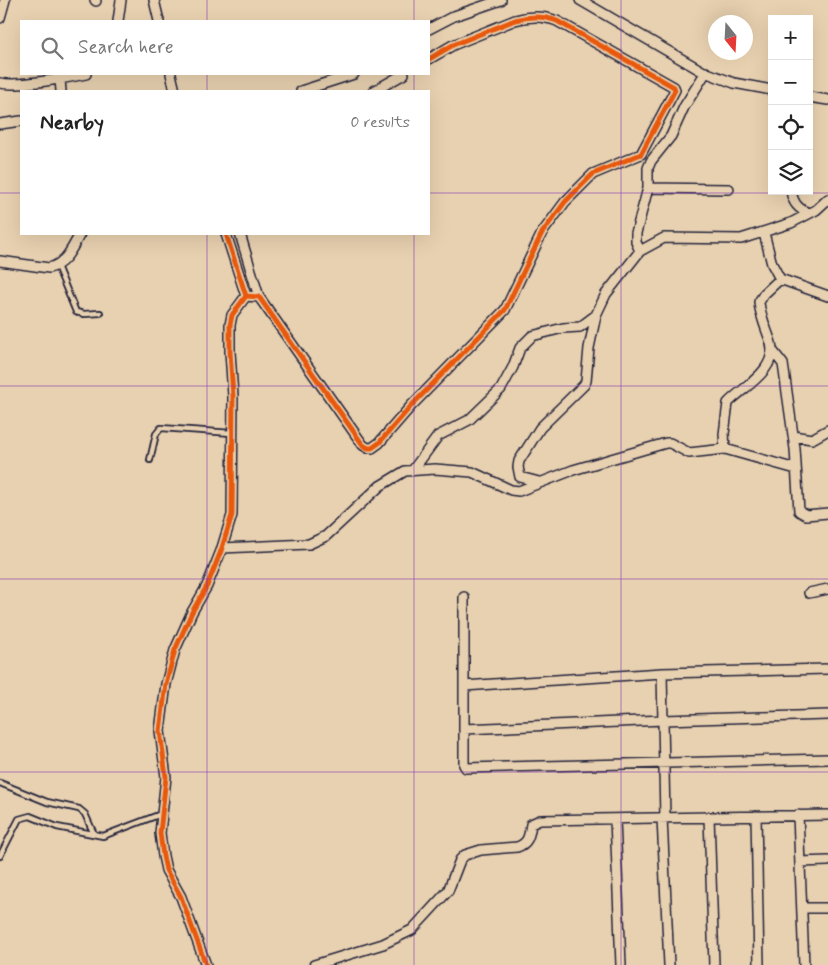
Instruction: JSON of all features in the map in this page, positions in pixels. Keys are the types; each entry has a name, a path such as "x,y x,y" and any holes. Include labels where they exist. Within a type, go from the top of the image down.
{"street":[{"path":"0,18 5,0"},
{"path":"118,20 122,0"},
{"path":"154,0 159,20"},
{"path":"430,28 488,2 501,0"},
{"path":"580,0 706,72 734,83 768,89"},
{"path":"240,235 259,297 363,445 372,448 379,443 412,405 505,310 542,232 565,202 593,174 640,154 675,90 674,87 557,21 544,18 515,20 453,46 430,58"},
{"path":"640,251 636,242 636,233 648,188 648,168 651,161 671,136 684,107 706,72"},
{"path":"0,83 9,84 60,79 81,75"},
{"path":"171,75 175,90"},
{"path":"304,90 351,75"},
{"path":"376,90 402,75"},
{"path":"60,79 61,90"},
{"path":"813,100 828,100"},
{"path":"0,124 20,121"},
{"path":"648,188 728,189"},
{"path":"792,195 795,204 800,210 809,213"},
{"path":"539,482 520,477 519,461 540,428 584,385 596,315 606,294 640,251 664,238 741,239 792,223 828,199"},
{"path":"764,232 772,264 780,279 828,296"},
{"path":"0,261 49,268 57,266 68,255 79,235"},
{"path":"226,235 246,296"},
{"path":"780,279 764,294 759,302 772,350 783,364 793,436 799,511 806,515 828,513"},
{"path":"246,296 259,297"},
{"path":"206,965 181,898 166,870 160,833 166,777 160,731 166,684 175,650 192,612 207,586 222,548 232,515 233,396 230,325 232,316 246,296"},
{"path":"413,470 438,436 471,418 501,389 513,367 520,348 532,336 566,327 580,327 596,315"},
{"path":"725,449 724,434 728,403 756,379 768,363 772,350"},
{"path":"793,436 812,439 828,430"},
{"path":"222,548 309,544 326,536 384,484 402,472 413,470 435,469 472,472 514,491 573,470 666,443 670,443 692,454 725,449 796,469"},
{"path":"809,593 828,589"},
{"path":"464,597 464,765 468,769 828,759"},
{"path":"464,686 662,673 828,669"},
{"path":"662,673 663,818 669,965"},
{"path":"464,729 828,715"},
{"path":"798,815 804,965"},
{"path":"314,965 382,944 412,930 448,891 460,860 465,855 481,850 523,845 528,840 531,824 540,820 828,815"},
{"path":"756,816 759,965"},
{"path":"709,817 714,965"},
{"path":"615,819 622,965"},
{"path":"800,862 828,862"},
{"path":"802,908 828,908"}],"lane":[{"path":"57,266 76,312 84,314 100,313"},
{"path":"150,460 156,434 161,428 232,432"},
{"path":"0,783 47,802 79,809 85,814 94,834"},
{"path":"0,856 19,819 26,816 57,827 103,836 162,813"}],"cycle path":[{"path":"246,296 259,297 363,445 372,448 379,443 412,405 505,310 542,233 565,202 593,174 641,154 675,90 674,87 557,21 542,17 515,20 453,45 430,58"},
{"path":"206,965 181,897 166,870 163,856 160,833 166,777 160,731 166,684 175,650 192,612 207,586 221,551 232,515 233,396 230,325 232,315 246,296 226,235"}]}
